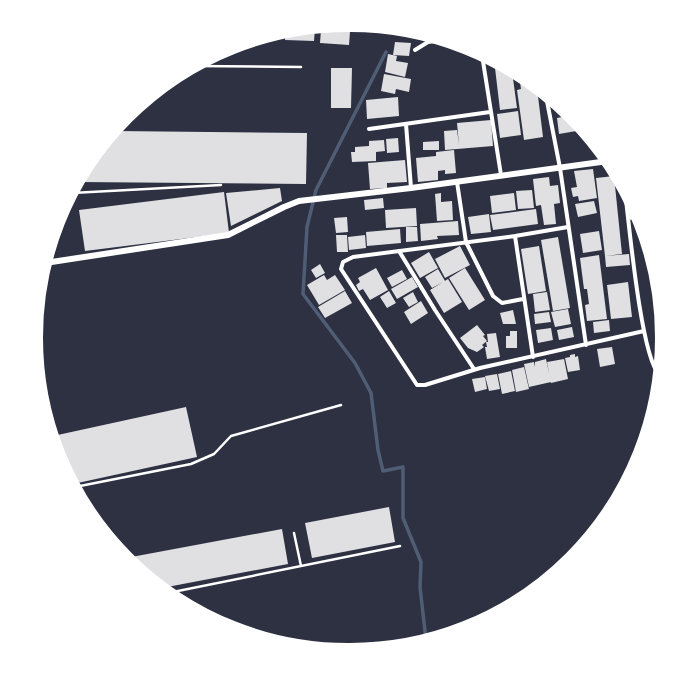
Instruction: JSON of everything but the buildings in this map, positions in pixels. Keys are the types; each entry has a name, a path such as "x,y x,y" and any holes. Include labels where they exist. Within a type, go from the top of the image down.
{"street":[{"path":"415,50 430,42"},
{"path":"483,62 501,175"},
{"path":"548,104 560,168 586,345"},
{"path":"369,129 490,112"},
{"path":"406,124 410,188"},
{"path":"52,263 228,235 299,201 457,182 600,162"},
{"path":"457,182 466,242 496,299 505,303 524,298"},
{"path":"627,209 644,331 650,357 654,365"},
{"path":"568,227 515,236 353,258 343,262 341,269 417,385 425,385 474,369 644,331"},
{"path":"515,236 533,357"},
{"path":"399,251 435,310 474,369"}],"lane":[{"path":"207,66 300,67"},
{"path":"79,193 221,185"},
{"path":"81,486 191,464 214,454 231,436 341,405"},
{"path":"294,533 301,566"},
{"path":"178,591 400,546"}],"waterway":[{"path":"386,52 316,190 307,227 303,294 355,363 371,393 378,450 383,471 403,467 403,518 421,562 420,587 425,635"}]}
